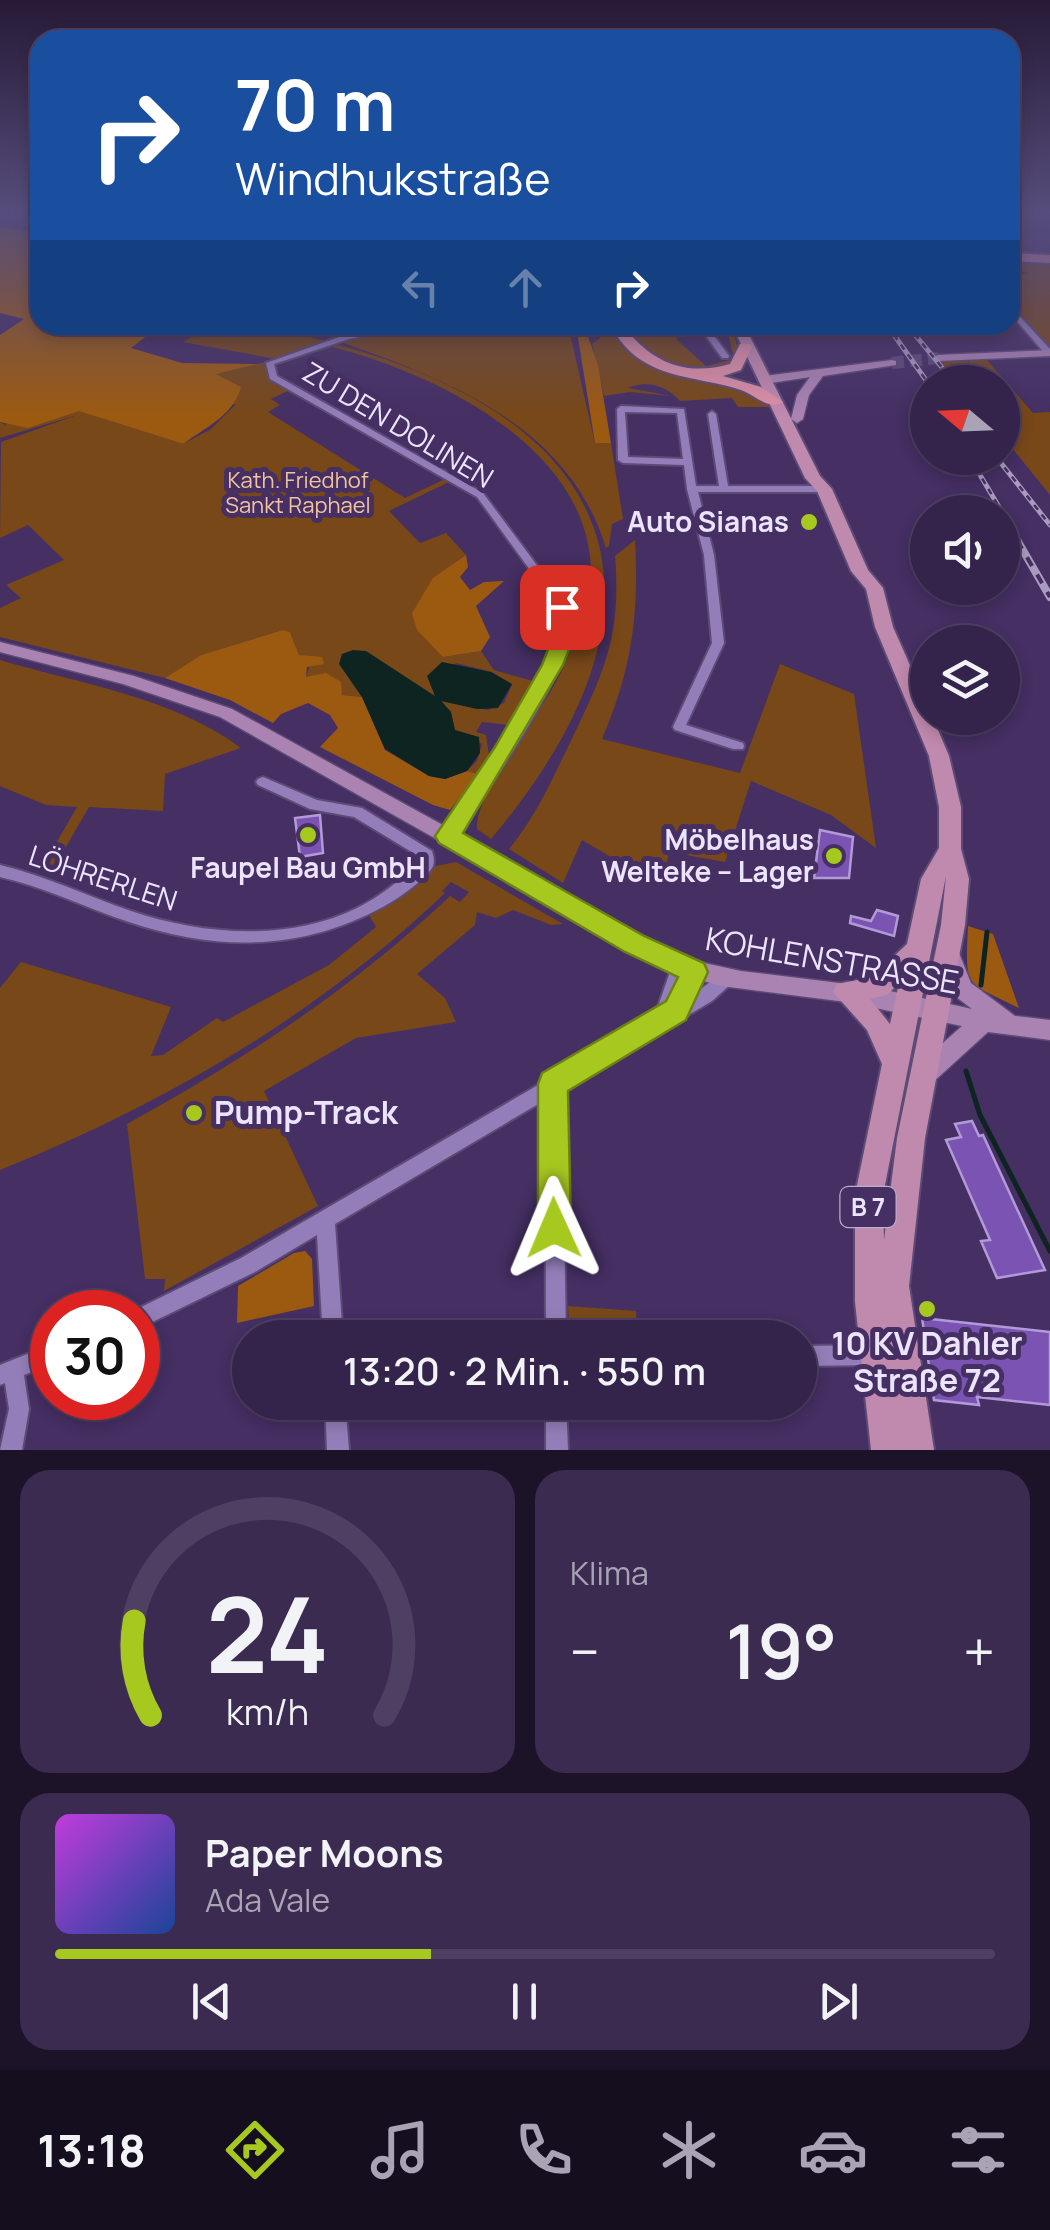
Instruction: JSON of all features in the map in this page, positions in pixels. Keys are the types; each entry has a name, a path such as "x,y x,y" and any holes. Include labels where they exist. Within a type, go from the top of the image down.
{"highway":[{"path":"624,335 639,354 687,376 768,378"},
{"path":"716,378 736,367 745,347"},
{"path":"716,378 750,388 776,402"}],"main road":[{"path":"741,335 745,347 768,378"},
{"path":"753,335 768,378"},
{"path":"938,358 1050,353"},
{"path":"768,378 892,362"},
{"path":"798,419 803,395 815,373"},
{"name":"B 7","path":"768,378 813,478 824,489 860,571 860,589 871,613 884,627 944,773 950,850 958,879 898,1218 888,1450"},
{"name":"B 7","path":"768,378 798,419 825,478 824,489"},
{"name":"KOHLENSTRASSE","path":"0,648 128,680 226,714 687,969 726,979 846,992 983,1022 1050,1030"},
{"name":"B 7","path":"916,1450 890,1356 870,1302 869,1194 932,879 950,850"},
{"path":"846,992 878,987 917,950"},
{"name":"KOHLENSTRASSE","path":"948,950 963,989 1016,1028"},
{"path":"846,992 878,1023 894,1062"},
{"name":"KOHLENSTRASSE","path":"922,1077 983,1022"}],"street":[{"path":"1020,319 1050,353"},
{"name":"ZU DEN DOLINEN","path":"360,335 270,363 273,377 480,495 562,607 567,629 552,665 454,840"},
{"path":"710,335 726,356"},
{"path":"688,462 623,460 621,409 682,411 692,490 709,555 718,643 679,727 738,746"},
{"path":"712,414 724,490"},
{"path":"692,490 824,489"},
{"name":"LÖHRERLEN","path":"0,871 131,916 207,934 270,938 300,934 366,912 426,866 427,854 357,812 315,805 263,782"},
{"path":"669,1015 687,969"},
{"path":"160,1308 215,1282 324,1219 706,996 726,979"},
{"path":"553,1084 556,1320"},
{"path":"324,1219 331,1320"},
{"path":"817,1356 890,1356"},
{"path":"7,1373 19,1409 12,1450"},
{"path":"337,1420 338,1450"},
{"path":"556,1420 557,1450"}],"green space":[{"path":"1020,280 1050,280 1050,347 1020,313"},
{"name":"Kath. Friedhof Sankt Raphael","path":"30,329 30,335 74,335 181,363 239,366 267,362 271,378 292,389 271,399 280,405 268,412 405,498 443,480 451,481 389,511 420,543 446,533 466,555 434,578 412,613 443,657 481,651 494,670 533,681 508,725 482,722 476,732 486,735 489,756 478,774 467,771 477,761 482,744 455,731 451,712 441,701 488,710 504,703 512,685 492,672 456,663 429,680 435,696 339,663 362,697 342,695 306,677 312,659 299,655 290,632 283,630 201,655 165,678 0,637 0,608 21,598 6,585 64,560 28,525 0,538 1,442 77,415 0,438 0,422 6,425 0,342","holes":["236,404 211,429 183,444 101,418"]},
{"path":"194,335 303,335 331,343 276,359 183,342"},
{"path":"376,335 570,335 595,443 611,443 623,519 612,524 609,546 606,548 588,506 564,470 535,439 463,392 341,342"},
{"path":"619,335 649,364 670,373 731,385 770,407 738,407 732,398 680,401 669,391 649,384 628,388 672,396 630,392 604,396 592,344 600,338"},
{"path":"629,335 677,335 677,340 706,366 734,359 729,335 734,335 739,352 731,367 696,368 657,358"},
{"path":"339,345 437,380 513,424 566,476 596,536 604,603 590,676 552,755 491,839 477,829 481,807 563,668 573,641 574,616 581,616 587,602 590,557 580,516 559,479 494,418 412,374 332,347"},
{"path":"986,359 991,365 944,365 941,362 966,360 970,364 968,360"},
{"path":"1020,398 1033,413 1050,412 1050,495 1020,458"},
{"path":"635,540 636,593 631,641 620,689 602,739 740,773 780,664 854,694 876,848 831,815 751,781 725,862 669,852 663,882 613,872 616,860 582,840 563,883 509,849 548,788 599,678 612,635 615,556"},
{"path":"0,660 156,704 186,716 241,748 165,774 163,811 89,807 52,871 41,869 77,807 46,805 0,786"},
{"path":"456,862 563,924 551,925 513,910 496,918 477,912 475,925 417,974 445,998 456,1022 356,1038 264,1091 318,1206 164,1291 165,1279 145,1279 127,1124 213,1074 336,992 450,896 460,902 469,892 451,882 442,891 445,893 396,938 236,1053 121,1116 0,1170 0,988 21,962 171,1007 151,1056 163,1055 217,1018 223,1022 329,965 376,927 369,915 431,867"},
{"path":"568,1306 636,1311 636,1320 569,1320"}],"shaded area":[{"path":"0,280 30,280 30,335 148,335 131,348 182,363 257,364 216,374 241,387 237,397 218,420 183,444 79,411 28,428 0,422 0,335 24,319 0,313"},
{"path":"578,335 588,335 598,365 611,443 595,443"},
{"path":"466,555 468,567 460,577 470,590 484,582 504,581 476,606 490,637 481,651 443,657 417,630 412,613 433,578"},
{"path":"283,630 290,632 299,655 322,657 324,664 307,667 306,677 326,673 341,682 342,695 362,697 385,750 429,776 445,779 467,771 478,774 450,810 320,747 338,728 330,715 308,703 281,714 273,723 230,700 165,678 201,655"},
{"path":"366,651 435,696 427,676 442,662 491,672 512,684 498,708 477,709 441,701 451,712 455,730 479,737 480,753 467,771 445,779 429,776 385,749 362,697 339,664 342,654"},
{"path":"968,926 993,934 1019,1008 972,981 967,962"},
{"path":"305,1251 312,1259 314,1306 237,1320 238,1286 294,1253"}],"building":[{"name":"Faupel Bau GmbH","path":"320,815 323,853 300,857 295,818"},
{"name":"Möbelhaus Welteke – Lager","path":"820,830 853,837 849,878 814,878"},
{"path":"877,910 898,916 894,936 850,923 851,916 871,921"},
{"path":"972,1121 979,1136 983,1135 1045,1270 997,1278 981,1241 990,1240 946,1140 961,1137 955,1124"},
{"path":"922,1318 1050,1332 1050,1405 977,1397 979,1405 934,1400"}],"waterway":[{"path":"981,985 987,932"},
{"path":"966,1071 980,1115 1050,1251"}],"tunnel":[{"path":"892,363 938,358"}],"railway":[{"path":"894,335 915,365"},
{"path":"915,335 940,365"},
{"path":"980,475 992,495"},
{"path":"1010,475 1050,525"},
{"path":"1020,545 1050,597"}],"place":[{"name":"Auto Sianas","path":"809,522"},
{"name":"Faupel Bau GmbH","path":"308,835"},
{"name":"Möbelhaus Welteke – Lager","path":"834,856"},
{"name":"Pump-Track","path":"194,1113"},
{"name":"10 KV Dahler Straße 72","path":"927,1309"}],"route":[{"path":"554,1228 553,1084 676,1010 694,972 634,944 448,836 503,753 565,639 562,607"}]}
